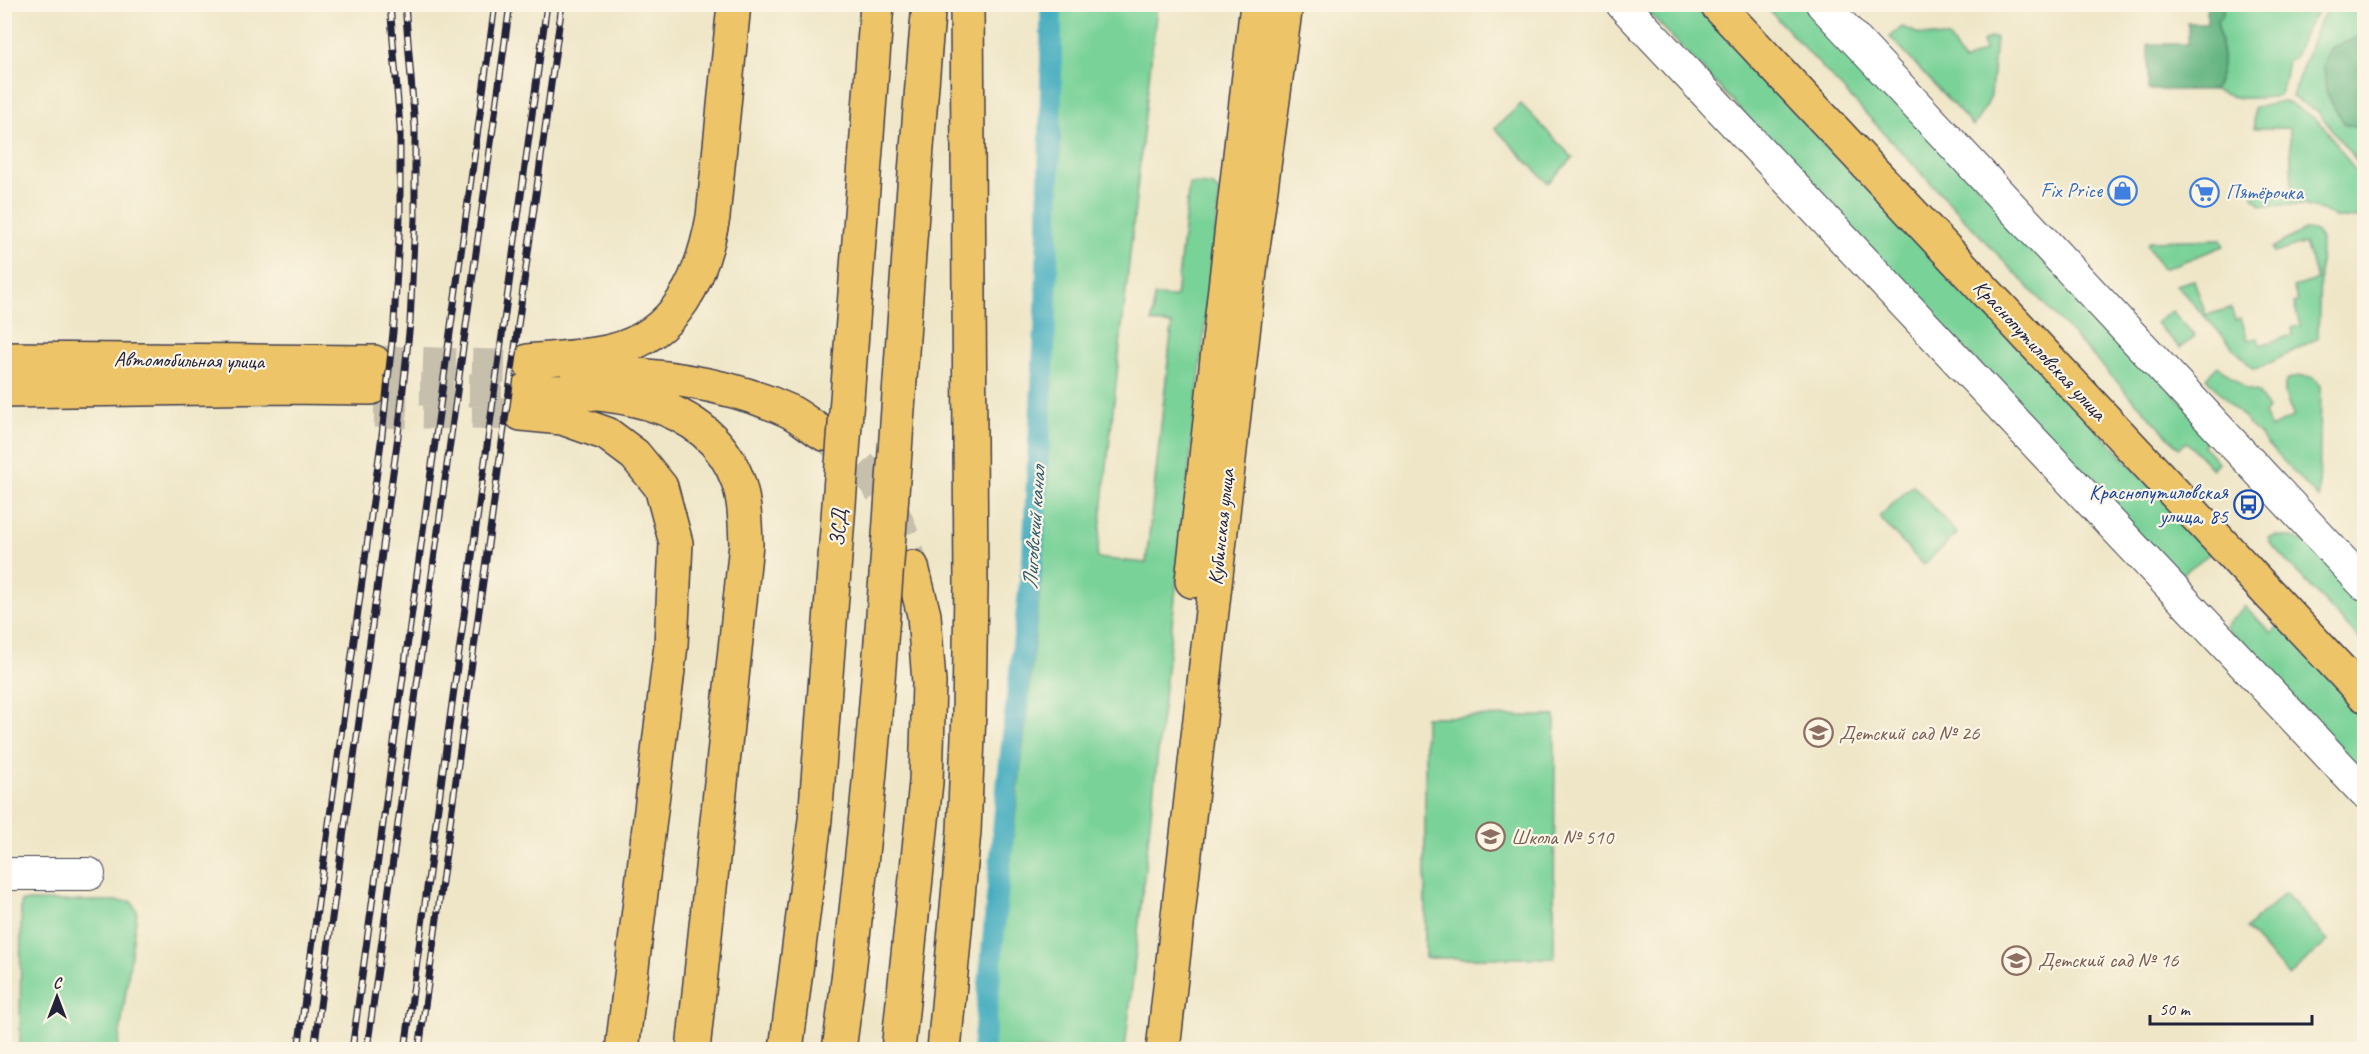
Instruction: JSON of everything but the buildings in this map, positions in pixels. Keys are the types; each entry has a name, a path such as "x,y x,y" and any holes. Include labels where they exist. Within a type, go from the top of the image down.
{"main road":[{"path":"525,383 648,336 679,308 690,289 708,244 713,217 734,4"},
{"name":"ЗСД","path":"786,1050 815,820 877,4"},
{"path":"839,1050 867,800 929,4"},
{"path":"944,1050 964,831 971,585 967,4"},
{"name":"Кубинская улица","path":"1140,1050 1257,4"},
{"name":"Кубинская улица","path":"1163,1050 1251,262 1286,4"},
{"name":"Краснопутиловская улица","path":"1716,4 2364,695"},
{"name":"Краснопутиловская улица","path":"1747,4 2364,663"},
{"name":"Автомобильная улица","path":"4,359 372,387 279,409 13,391"},
{"path":"525,383 629,374 695,381 745,394 791,412 824,434"},
{"path":"525,383 630,397 668,409 698,427 718,446 738,481 745,514 746,544 693,1050"},
{"path":"525,383 562,418 607,434 635,455 661,488 676,543 671,645 622,1050"},
{"path":"898,1050 926,782 929,705 924,615 912,567"}],"street":[{"path":"1622,4 2364,792"},
{"path":"1822,4 2364,584"},
{"path":"4,874 89,874"}],"green space":[{"path":"1058,5 1157,5 1097,558 1146,563 1172,325 1152,322 1154,296 1176,297 1189,184 1212,185 1220,192 1125,1049 990,1050 1041,580 1060,149 1056,146"},
{"path":"1642,5 1699,5 2212,552 2178,577"},
{"path":"1764,5 1808,5 2210,432 2204,446 2218,462 2212,469 2187,442 2179,448"},
{"path":"2207,5 2224,5 2222,16 2217,21 2222,48 2222,64 2214,90 2148,90 2148,44 2188,44 2188,23 2207,23"},
{"path":"2224,5 2322,5 2306,30 2294,58 2288,60 2279,96 2246,98 2230,96 2214,90 2222,65 2217,21 2222,16"},
{"path":"2331,5 2364,5 2364,35 2331,48 2345,124 2364,130 2364,170 2318,112 2292,97 2319,22"},
{"path":"1902,27 1919,34 1949,38 1964,62 1985,50 1982,42 1996,38 1991,95 1973,126 1890,37"},
{"path":"2364,35 2364,130 2345,124 2335,109 2326,91 2324,65 2331,48"},
{"path":"2282,102 2290,103 2314,118 2326,129 2364,183 2364,218 2336,218 2325,211 2303,205 2262,205 2253,197 2254,192 2292,192 2290,128 2254,128 2254,108"},
{"path":"1521,104 1573,158 1548,183 1495,128"},
{"path":"2304,230 2314,232 2321,240 2318,338 2262,367 2253,369 2176,285 2194,280 2206,315 2231,308 2235,320 2241,318 2248,340 2258,338 2260,345 2293,335 2292,328 2300,325 2294,303 2298,301 2293,287 2317,280 2305,243 2274,253 2272,248"},
{"path":"2221,239 2224,246 2163,269 2147,245 2150,241"},
{"path":"2172,311 2195,336 2180,348 2156,323"},
{"path":"2218,366 2246,389 2258,392 2268,409 2264,414 2271,428 2294,416 2285,395 2286,381 2309,376 2321,386 2319,499 2206,378"},
{"path":"1913,485 1957,534 1923,565 1879,517"},
{"path":"2290,537 2317,547 2364,597 2364,644 2271,544 2268,538"},
{"path":"2245,606 2271,633 2281,624 2364,713 2364,776 2225,627"},
{"path":"1555,716 1554,958 1425,958 1425,717"},
{"path":"2285,893 2328,941 2289,976 2246,928"},
{"path":"21,901 131,901 137,911 118,1049 20,1049"}],"waterway":[{"name":"Лиговский канал","path":"983,1050 1007,788 1033,556 1046,309 1051,4"}],"tunnel":[{"path":"374,362 528,367"},
{"path":"371,388 524,391"},
{"path":"374,411 521,414"},
{"path":"824,434 863,468 888,502 904,540 912,567"}],"railway":[{"path":"298,1050 382,435 394,323 400,218 400,127 390,4"},
{"path":"314,1050 398,436 410,323 415,219 415,128 405,4"},
{"path":"352,1050 495,4"},
{"path":"367,1050 510,4"},
{"path":"405,1050 547,4"},
{"path":"419,1050 562,4"}],"place":[{"name":"Fix Price","path":"2123,190"},
{"name":"Пятёрочка","path":"2205,192"},
{"name":"Краснопутиловская улица, 85","path":"2249,504"},
{"name":"Детский сад № 26","path":"1818,733"},
{"name":"Школа № 510","path":"1490,837"},
{"name":"Детский сад № 16","path":"2017,960"}]}
